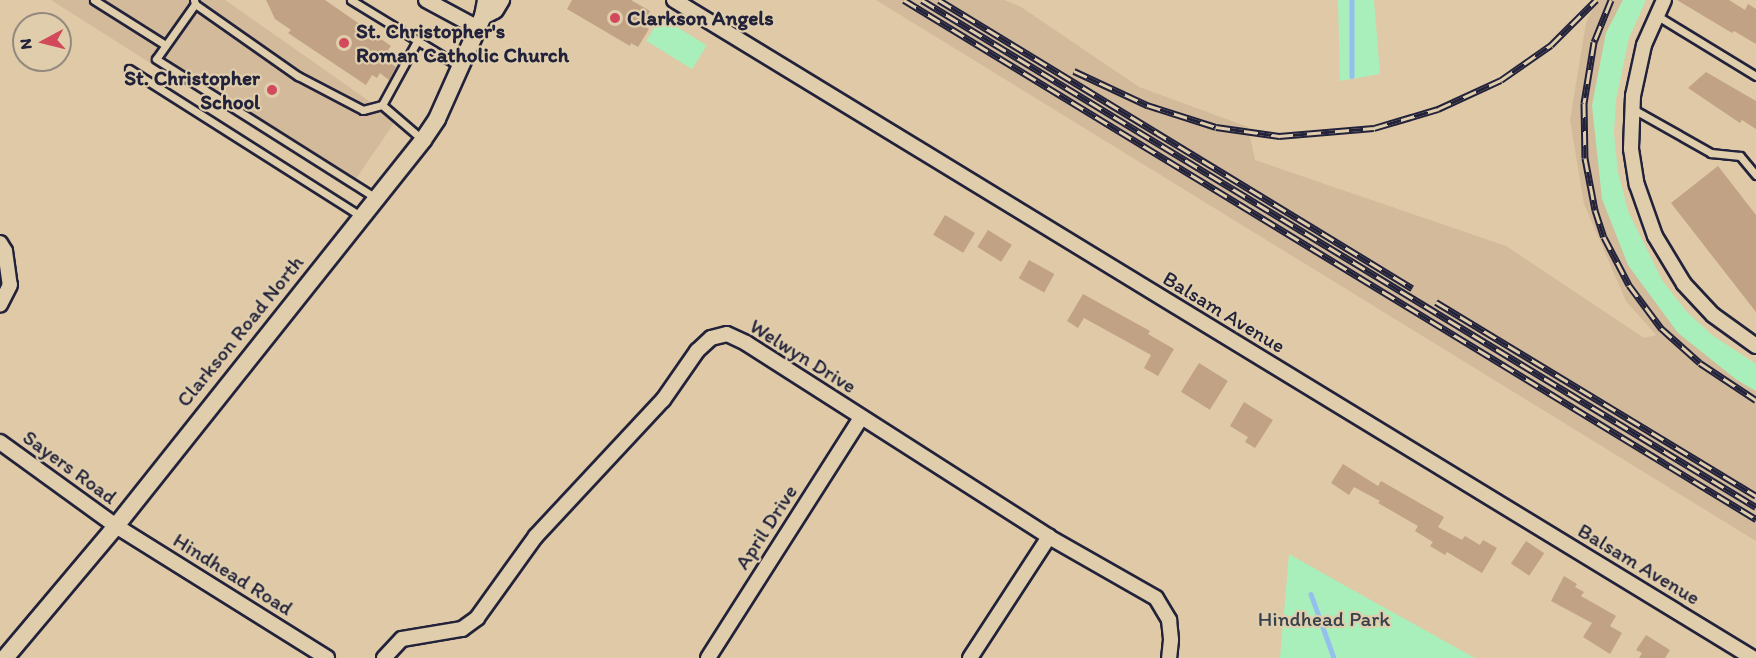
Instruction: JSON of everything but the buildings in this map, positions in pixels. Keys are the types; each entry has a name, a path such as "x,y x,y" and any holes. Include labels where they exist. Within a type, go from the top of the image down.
{"street":[{"path":"426,0 482,15"},
{"name":"Clarkson Road North","path":"5,658 116,526 423,140 437,119 482,15 495,10 501,0"},
{"name":"Balsam Avenue","path":"674,0 1753,658"},
{"path":"1664,0 1640,59 1631,107 1633,162 1642,204 1655,236 1676,272 1701,304 1726,326 1756,346"},
{"path":"0,243 5,251 10,285 0,305"},
{"name":"Welwyn Drive","path":"384,658 402,639 462,628 477,618 536,536 663,400 697,351 711,338 727,334 746,343 1049,537 1156,598 1169,620 1171,640 1169,658"},
{"name":"April Drive","path":"708,658 861,418"},
{"name":"Sayers Road","path":"0,442 116,526"},
{"name":"Hindhead Road","path":"116,526 327,658"},
{"path":"970,658 1049,537"}],"lane":[{"path":"94,0 164,44"},
{"path":"205,9 210,0"},
{"path":"351,0 460,66"},
{"path":"376,198 156,59 194,2 298,76 363,110 382,105 417,41"},
{"path":"1656,15 1756,76"},
{"path":"129,69 361,216"},
{"path":"382,105 423,140"},
{"path":"1631,107 1707,152 1740,156 1756,175"}],"shaded area":[{"name":"St. Christopher School","path":"51,0 225,0 396,120 349,189"},
{"path":"876,0 1004,0 1021,7 1139,87 1248,127 1255,160 1506,246 1644,338 1656,335 1626,301 1584,204 1570,120 1586,23 1597,0 1623,0 1606,33 1592,106 1628,265 1678,332 1737,380 1756,391 1756,541"}],"green space":[{"path":"1338,0 1374,0 1380,74 1340,81"},
{"path":"1623,0 1646,0 1629,38 1616,100 1614,133 1618,172 1628,211 1662,280 1686,311 1712,335 1756,364 1756,391 1737,380 1678,333 1628,265 1602,199 1592,106 1606,33"},
{"path":"661,17 707,46 692,69 646,41"},
{"name":"Hindhead Park","path":"1289,554 1349,588 1475,658 1280,658"}],"waterway":[{"path":"1352,0 1352,76"},
{"path":"1311,594 1334,658"}],"railway":[{"path":"904,0 1756,519"},
{"path":"922,0 1756,507"},
{"path":"939,0 1412,288"},
{"path":"1074,71 1147,105 1216,127 1279,136 1374,128 1438,109 1501,80 1551,45 1596,0"},
{"path":"1611,0 1594,42 1584,103 1585,158 1595,210 1604,237 1629,285 1661,328 1700,363 1756,400"},
{"path":"1436,302 1756,496"}],"place":[{"name":"Clarkson Angels","path":"615,18"},
{"name":"St. Christopher's Roman Catholic Church","path":"344,43"},
{"name":"St. Christopher School","path":"272,90"}]}
